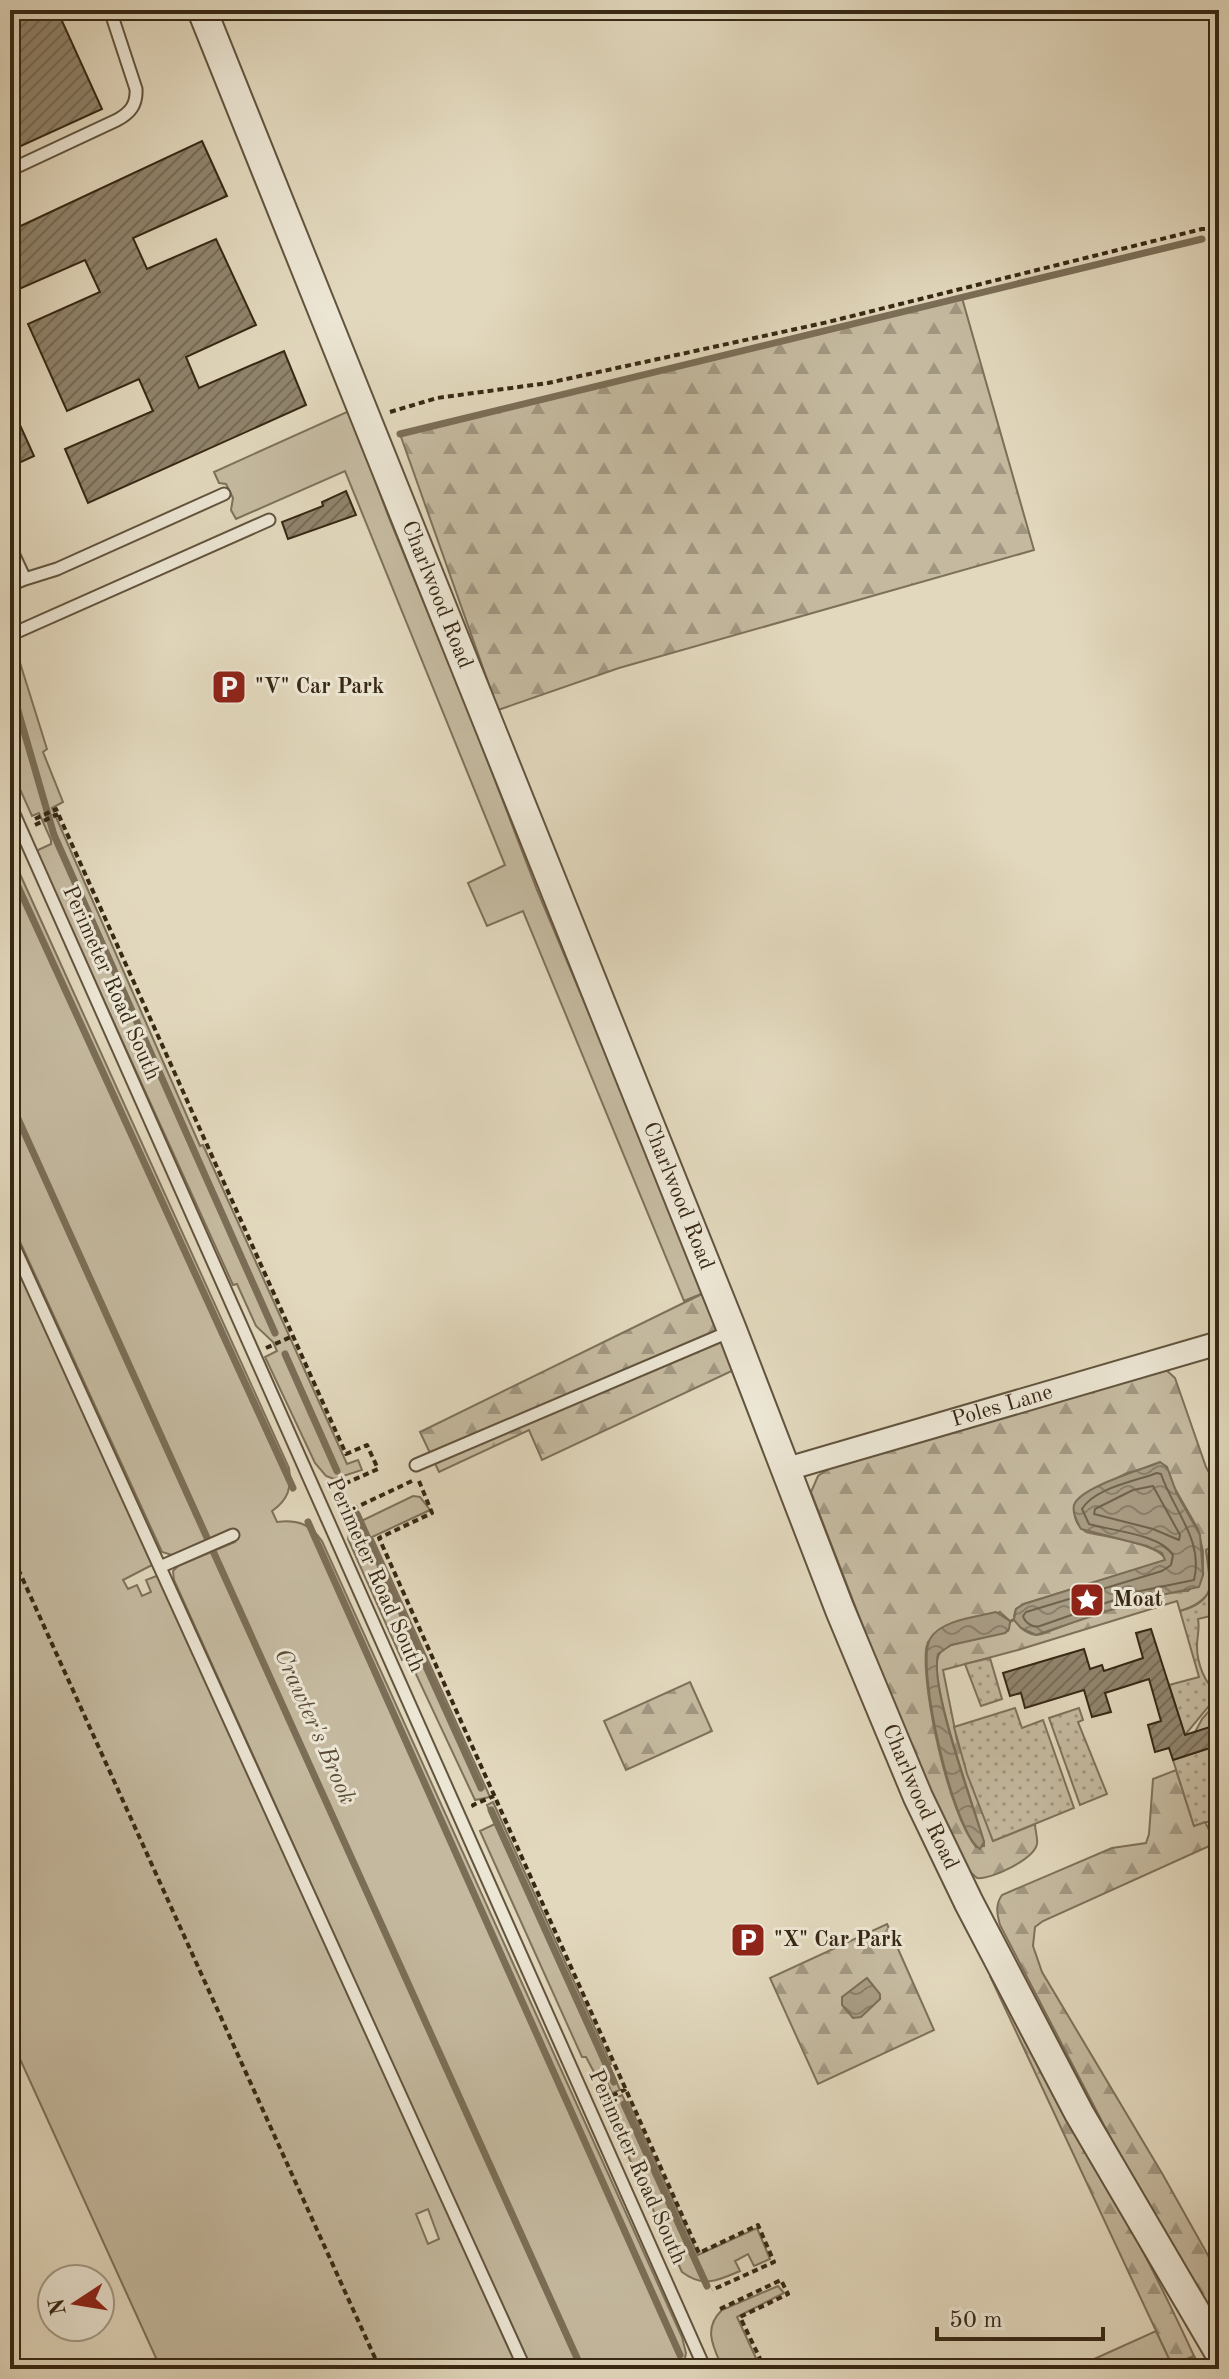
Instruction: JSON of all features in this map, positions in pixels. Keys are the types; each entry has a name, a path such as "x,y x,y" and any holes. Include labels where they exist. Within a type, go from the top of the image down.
{"street":[{"name":"Charlwood Road","path":"202,10 732,1330 852,1639 918,1797 969,1903 1079,2113 1219,2352"},
{"name":"Poles Lane","path":"787,1469 1219,1343"}],"lane":[{"path":"10,170 117,120 132,108 136,89 110,10"},
{"path":"10,585 57,569 224,494"},
{"path":"10,635 269,520"},
{"path":"10,547 25,579"},
{"name":"Perimeter Road South","path":"10,805 700,2366"},
{"path":"10,1238 162,1566 525,2369"},
{"path":"416,1465 732,1330"},
{"path":"162,1566 233,1535"}],"path":[{"path":"368,418 437,398 548,383 828,322 1202,229 1213,229 1219,236"},
{"path":"40,820 55,813 346,1454 367,1445 378,1469 335,1488 346,1512 417,1479 432,1513 379,1538 699,2253 758,2225 774,2262 712,2290"},
{"path":"10,1551 380,2369"},
{"path":"478,1817 473,1805 494,1796"},
{"path":"597,2088 603,2100 626,2089"},
{"path":"720,2309 781,2280 788,2294 740,2317 765,2369"}],"green space":[{"path":"962,298 1034,550 619,668 498,710 400,434"},
{"path":"349,411 537,890 706,1292 684,1301 523,911 487,926 468,883 505,865 345,471 236,519 231,510 233,498 226,484 219,483 214,472"},
{"path":"16,650 47,749 43,752 63,802 52,808 200,1146 203,1145 347,1464 358,1460 362,1470 334,1479 326,1476 315,1463 265,1357 277,1351 273,1342 256,1326 237,1284 233,1285 36,851 51,844 51,840 39,813 32,816 10,767 10,652"},
{"path":"10,852 289,1468 288,1493 272,1511 277,1522 302,1524 313,1530 322,1541 682,2337 686,2353 683,2369 530,2369 174,1580 173,1571 178,1566 235,1542 230,1529 172,1555 162,1552 10,1220"},
{"path":"10,1250 154,1564 123,1580 128,1589 137,1585 142,1596 151,1592 146,1580 159,1575 519,2369 161,2369 116,2270 116,2263 113,2263 10,2037","holes":["428,2209 439,2239 428,2244 416,2214"]},
{"path":"706,1292 736,1369 542,1460 529,1430 439,1472 420,1432"},
{"path":"1164,1368 1175,1378 1206,1467 1219,1491 1219,1543 1206,1550 1211,1589 1198,1603 1180,1611 1177,1601 943,1670 957,1740 993,1841 1035,1824 1037,1844 1034,1850 1020,1862 992,1876 977,1878 969,1871 919,1771 811,1492 818,1476 842,1460","holes":["1150,1467 1174,1487 1198,1529 1203,1551 1203,1575 1188,1591 1132,1600 1042,1634 1025,1631 1014,1616 1016,1609 1024,1604 1166,1560 1161,1554 1142,1545 1086,1532 1078,1524 1075,1514 1077,1504 1084,1495 1127,1473","1000,1612 1010,1621 1008,1631 951,1645 938,1657 937,1671 946,1719 984,1842 984,1846 976,1847 956,1808 939,1752 928,1693 926,1649 928,1642"]},
{"path":"413,1496 420,1497 430,1510 372,1537 490,1797 475,1800 408,1657 402,1660 348,1539 351,1526"},
{"path":"1219,1543 1219,1614 1198,1619 1197,1646 1202,1672 1209,1684 1219,1692 1219,1729 1195,1732 1216,1703 1213,1701 1185,1735 1169,1685 1199,1677 1180,1611 1201,1602 1207,1595 1210,1571 1206,1550"},
{"path":"990,1658 1002,1699 981,1706 965,1664"},
{"path":"690,1682 712,1731 626,1770 604,1721"},
{"path":"1015,1708 1022,1728 1043,1720 1074,1808 993,1841 967,1774 954,1727"},
{"path":"1079,1708 1083,1720 1078,1722 1107,1794 1080,1805 1049,1718"},
{"path":"1219,1745 1219,1822 1194,1826 1173,1760"},
{"path":"1176,1770 1194,1826 1205,1822 1216,1843 1043,1921 1035,1927 1033,1946 1042,1972 1219,2275 1219,2328 1109,2135 1000,1925 997,1913 1002,1895 1112,1848 1146,1843 1153,1779"},
{"path":"493,1802 620,2090 612,2093 602,2071 595,2074 586,2057 582,2057 480,1831 495,1824 487,1805"},
{"path":"887,1924 934,2030 818,2084 770,1978"},
{"path":"990,1976 1122,2211 1194,2356 1172,2365"},
{"path":"622,2095 628,2102 698,2255 757,2228 770,2259 754,2266 748,2254 735,2261 740,2271 710,2281 697,2280 682,2272 604,2104"},
{"path":"778,2286 784,2293 737,2317 761,2369 723,2369 712,2339 712,2324 716,2317 722,2310"},
{"path":"1156,2331 1172,2365 1194,2356 1202,2369 1072,2369"}],"water":[{"path":"1160,1462 1167,1467 1177,1494 1200,1535 1203,1575 1199,1587 1143,1599 1036,1635 1021,1628 1014,1620 1005,1633 951,1645 938,1654 940,1692 984,1842 980,1849 970,1837 959,1814 940,1748 928,1681 930,1639 950,1623 996,1612 1010,1621 1014,1619 1016,1609 1024,1604 1165,1560 1162,1553 1147,1546 1081,1529 1074,1511 1079,1498 1088,1492"},
{"path":"867,1978 880,1994 880,1999 861,2017 853,2018 842,2005 842,1997"}],"building":[{"path":"10,10 57,10 102,109 10,151"},
{"path":"202,141 227,196 133,238 147,269 216,239 256,325 186,357 199,388 284,351 306,405 88,503 65,449 153,411 139,379 67,411 28,324 100,292 85,260 10,293 10,231"},
{"path":"10,403 34,456 10,467"},
{"path":"346,491 356,515 288,539 282,522 323,506 322,502"},
{"path":"1151,1629 1185,1735 1219,1724 1219,1745 1173,1760 1169,1748 1155,1752 1148,1725 1161,1721 1149,1679 1105,1693 1111,1712 1092,1717 1084,1690 1025,1708 1021,1693 1010,1696 1003,1673 1084,1649 1090,1669 1102,1665 1104,1671 1143,1658 1136,1633"}],"waterway":[{"path":"400,434 1202,239"},
{"path":"10,683 54,835 275,1333"},
{"path":"10,869 293,1488"},
{"name":"Crawter's Brook","path":"10,1101 582,2369"},
{"path":"285,1354 337,1471"},
{"path":"357,1514 481,1788"},
{"path":"308,1522 680,2355"},
{"path":"491,1810 614,2082"},
{"path":"624,2104 707,2286"}],"place":[{"name":"\"V\" Car Park","path":"229,687"},
{"name":"Moat","path":"1087,1600"},
{"name":"\"X\" Car Park","path":"748,1940"}]}
